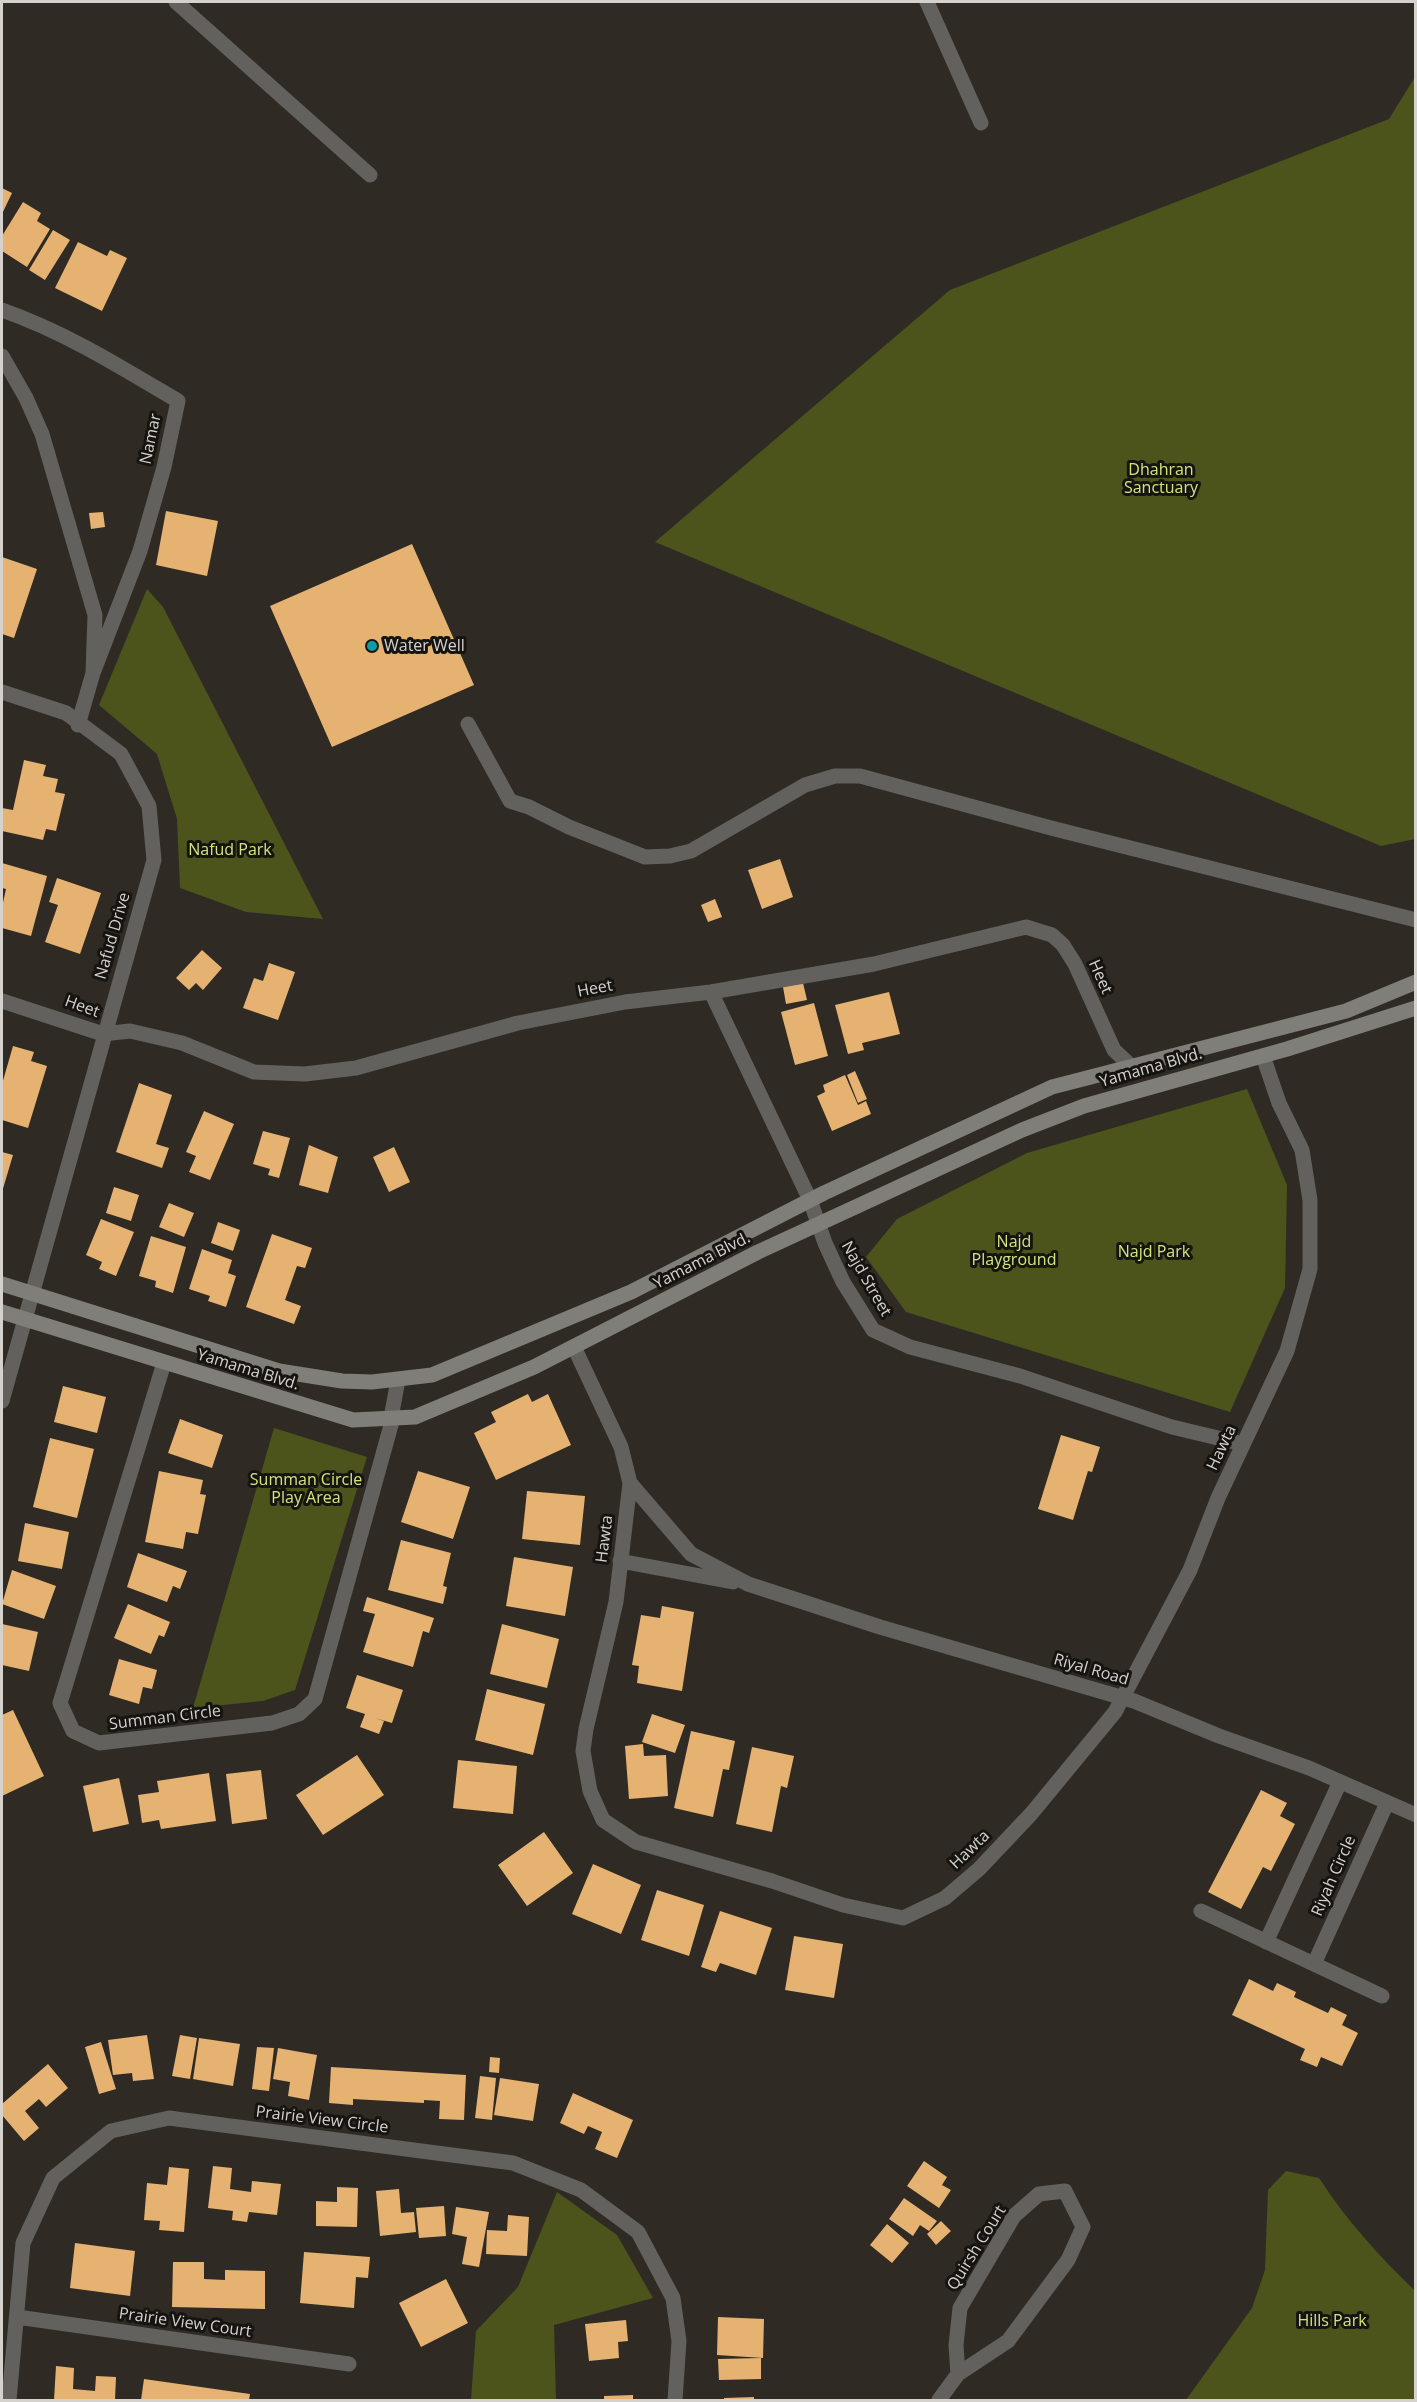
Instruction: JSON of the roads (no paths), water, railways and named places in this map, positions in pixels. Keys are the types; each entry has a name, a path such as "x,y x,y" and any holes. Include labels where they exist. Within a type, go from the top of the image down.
{"main road":[{"name":"Yamama Blvd.","path":"2,1284 279,1371 342,1381 398,1380 432,1376 631,1292 810,1200 1052,1087 1346,1011 1416,982"},
{"name":"Yamama Blvd.","path":"2,1312 164,1364 353,1420 415,1417 534,1367 818,1224 1022,1130 1084,1106 1263,1056 1416,1008"}],"street":[{"path":"176,2 370,175"},
{"path":"927,2 981,123"},
{"name":"Namar","path":"2,310 34,321 101,355 178,401 165,467 140,551 93,673 79,724"},
{"name":"Namar","path":"2,356 34,416 57,480 95,615 93,673"},
{"name":"Nafud Drive","path":"2,692 66,713 121,754 149,806 154,860 103,1034 2,1401"},
{"path":"468,724 510,801 645,857 670,856 692,851 805,785 835,776 860,776 1051,828 1416,921"},
{"name":"Heet","path":"2,1001 103,1034 130,1031 182,1043 254,1072 305,1074 356,1068 518,1023 625,1002 711,992 874,964 1026,927 1052,935 1063,945 1075,964 1114,1050 1131,1066"},
{"name":"Najd Street","path":"711,992 810,1200 843,1282 873,1330 910,1347 1020,1376 1172,1426 1243,1444"},
{"name":"Hawta","path":"574,1347 621,1448 630,1483 615,1602 583,1751 590,1791 603,1820 636,1842 772,1881 843,1905 903,1918 945,1898 979,1869 1031,1814 1098,1735 1123,1698 1190,1570 1243,1444 1287,1352 1310,1269 1310,1200 1302,1150 1279,1102 1263,1056"},
{"name":"Summan Circle","path":"164,1364 60,1703 72,1731 99,1743 272,1724 299,1714 315,1699 392,1418 398,1380"},
{"name":"Riyal Road","path":"630,1483 691,1554 748,1584"},
{"name":"Riyal Road","path":"620,1561 748,1584 880,1627 1123,1698 1340,1782 1416,1815"},
{"name":"Riyah Circle","path":"1266,1942 1340,1782"},
{"name":"Riyah Circle","path":"1314,1964 1387,1803"},
{"path":"1201,1911 1382,1996"},
{"name":"Prairie View Circle","path":"9,2400 23,2243 53,2178 111,2131 169,2118 513,2163 581,2190 638,2232 673,2298 679,2342 675,2400"},
{"name":"Quirsh Court","path":"939,2400 958,2374 1008,2341 1068,2260 1083,2226 1065,2191 1039,2194 1014,2217 960,2308 956,2346 958,2374"},
{"name":"Prairie View Court","path":"16,2317 349,2364"}],"place":[{"name":"Water Well","path":"372,646"}],"park label":[{"name":"Dhahran Sanctuary","path":"1161,479"},
{"name":"Nafud Park","path":"230,850"},
{"name":"Najd Playground","path":"1014,1251"},
{"name":"Najd Park","path":"1154,1252"},
{"name":"Summan Circle Play Area","path":"306,1489"},
{"name":"Hills Park","path":"1332,2321"}]}
